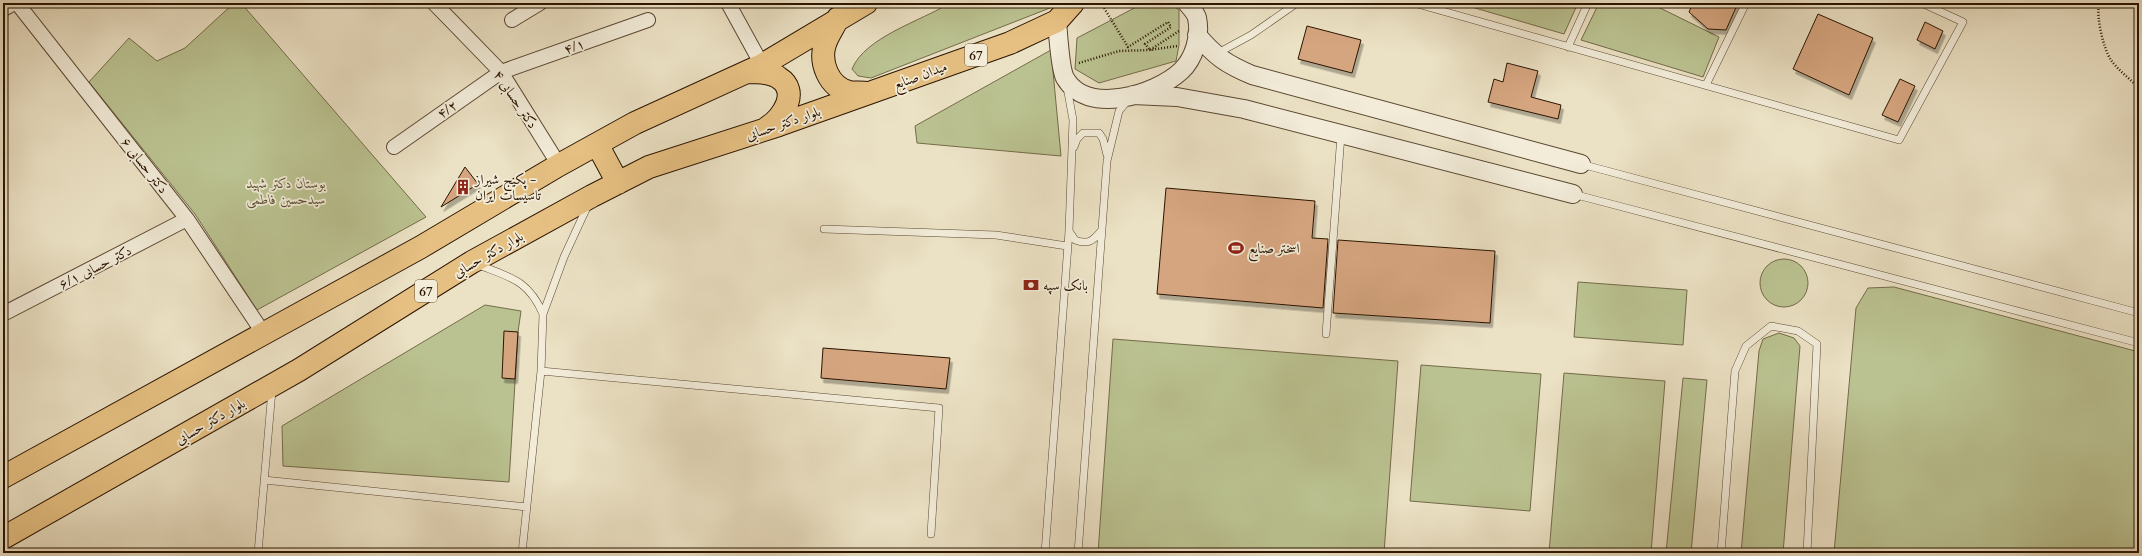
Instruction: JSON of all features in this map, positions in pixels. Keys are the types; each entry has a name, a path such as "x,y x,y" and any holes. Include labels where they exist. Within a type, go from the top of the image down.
{"main road":[{"path":"3,477 421,247 559,165 635,123 755,68 838,18 866,3"},
{"name":"میدان صنایع","path":"871,93 1010,42 1057,21 1073,3"},
{"path":"838,18 825,45 823,56 825,68 834,83 841,89 850,92 871,93"},
{"path":"755,68 776,76 784,81 788,89 789,100 785,112 772,125 762,131"},
{"name":"بلوار دکتر حسابی","path":"3,538 273,385 472,262 592,196 650,167 762,131 871,93"},
{"path":"597,144 618,183"}],"street":[{"name":"دکتر حسابی ۴","path":"434,3 501,72 559,165"},
{"path":"512,20 540,3"},
{"path":"728,3 755,68"},
{"path":"1057,21 1064,73 1078,93 1102,100 1133,95 1157,87 1182,70 1197,45 1197,17 1187,3"},
{"name":"۶ دکتر حسابی","path":"10,6 187,219 264,334"},
{"name":"۴/۱","path":"501,72 648,20"},
{"path":"1197,35 1214,55 1232,67 1280,84 1581,164"},
{"name":"۴/۲","path":"394,147 501,72"},
{"path":"1133,95 1177,97 1244,109 1573,194"},
{"name":"۶/۱ دکتر حسابی","path":"3,314 187,219"}],"lane":[{"path":"1214,55 1251,35 1298,3"},
{"path":"1414,3 1899,140 1963,22 1922,3"},
{"path":"1568,47 1588,3"},
{"path":"1706,86 1746,3"},
{"path":"1045,553 1069,231 1072,157 1073,120 1064,73"},
{"path":"1078,553 1108,157 1119,111 1133,95"},
{"path":"1072,157 1077,139 1082,133 1091,131 1098,132 1104,139 1108,157"},
{"path":"1326,334 1341,134"},
{"path":"1581,164 2139,313"},
{"path":"1573,194 2139,343"},
{"path":"522,553 541,370 543,314 564,257 592,196"},
{"path":"824,229 996,235 1067,246"},
{"path":"1069,231 1075,240 1088,243 1093,241 1102,231"},
{"path":"472,262 524,285 536,299 543,314"},
{"path":"1721,553 1735,371 1746,346 1771,326 1798,331 1817,344 1808,552"},
{"path":"541,370 939,408 931,534"},
{"path":"258,553 273,385"},
{"path":"264,480 527,507"}],"path":[{"path":"1101,3 1128,47 1168,22 1171,27 1145,44 1150,50"},
{"path":"2099,3 2097,10 2102,37 2110,59 2139,88"},
{"path":"1150,50 1179,31"},
{"path":"1064,73 1119,51 1150,50 1180,45"}],"green space":[{"name":"بوستان دکتر شهید سیدحسین فاطمی","path":"234,3 241,3 426,217 257,310 195,214 89,82 129,38 157,61 185,48"},
{"path":"950,3 1058,3 1055,6 871,78 858,76 852,69 859,58 881,39"},
{"path":"1144,3 1170,3 1179,10 1179,45 1176,61 1099,83 1075,69 1077,38"},
{"path":"1458,3 1578,3 1564,34"},
{"path":"1599,3 1650,3 1719,37 1703,77 1581,40"},
{"path":"1051,50 1061,156 917,143 915,126"},
{"path":"1784,259 1793,261 1801,266 1806,274 1808,283 1806,292 1801,300 1793,305 1784,307 1775,305 1767,300 1762,292 1760,283 1762,274 1767,266 1775,261"},
{"path":"1578,282 1687,290 1683,345 1574,337"},
{"path":"1894,287 2139,352 2139,553 1834,553 1856,308 1868,288"},
{"path":"485,305 521,311 518,332 509,482 283,466 282,426"},
{"path":"1779,333 1794,338 1800,346 1783,553 1741,553 1759,351 1763,339"},
{"path":"1113,339 1398,361 1384,553 1098,553"},
{"path":"1421,365 1541,374 1530,511 1410,501"},
{"path":"1564,373 1665,381 1651,553 1549,553"},
{"path":"1683,378 1707,380 1691,553 1666,553"}],"building":[{"path":"1693,3 1738,3 1726,30 1708,29 1689,12"},
{"path":"1818,14 1873,38 1849,95 1793,69"},
{"path":"1925,22 1943,31 1935,49 1917,40"},
{"path":"1307,26 1361,40 1352,73 1298,59"},
{"path":"1507,63 1538,71 1531,97 1561,105 1558,119 1488,102 1494,79 1503,82"},
{"path":"1900,79 1915,86 1898,122 1882,115"},
{"name":"پکیج شیراز - تاسیسات ایران","path":"465,167 478,184 441,207"},
{"name":"اسختر صنایع","path":"1166,188 1315,201 1312,238 1328,239 1323,308 1157,294"},
{"path":"1338,240 1495,251 1490,323 1333,313"},
{"path":"504,331 518,332 515,379 502,378"},
{"path":"823,348 950,358 946,389 821,378"}],"place":[{"name":"پکیج شیراز - تاسیسات ایران","path":"463,187"},
{"name":"اسختر صنایع","path":"1236,248"},
{"name":"بانک سپه","path":"1031,285"}]}
